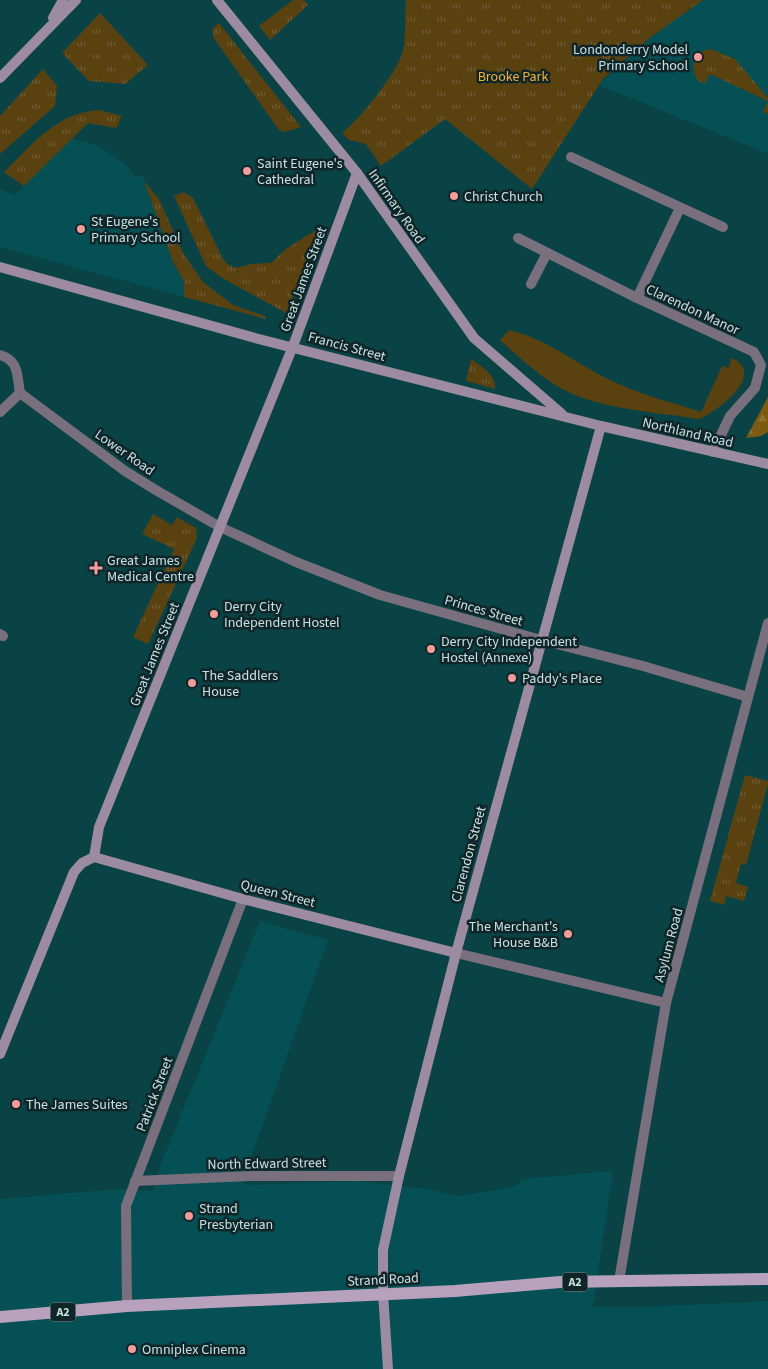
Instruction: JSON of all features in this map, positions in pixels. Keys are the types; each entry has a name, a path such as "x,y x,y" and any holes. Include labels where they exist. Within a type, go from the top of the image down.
{"main road":[{"path":"47,27 63,0"},
{"path":"0,78 47,27 76,0"},
{"name":"Infirmary Road","path":"217,0 357,172 474,338 565,416"},
{"name":"Great James Street","path":"94,857 98,827 293,346 357,172"},
{"name":"Francis Street","path":"0,268 601,426"},
{"name":"Northland Road","path":"601,426 768,464"},
{"name":"Clarendon Street","path":"388,1369 382,1293 383,1250 399,1176 456,953 601,426"},
{"path":"0,1054 74,872 82,863 94,857"},
{"name":"Queen Street","path":"94,857 243,899 456,953"},
{"name":"Strand Road","path":"0,1318 126,1306 455,1291 560,1282 768,1279"}],"street":[{"path":"571,157 723,227"},
{"path":"637,298 680,208"},
{"name":"Clarendon Manor","path":"518,238 637,298 754,352 761,365 755,388 730,416 713,452"},
{"path":"531,284 547,253"},
{"path":"0,355 10,358 16,365 20,393 0,412"},
{"name":"Lower Road","path":"20,393 125,471 220,527"},
{"name":"Princes Street","path":"220,527 296,562 380,595 541,640 644,666 748,698"},
{"name":"Asylum Road","path":"619,1281 666,1003 768,623"},
{"name":"Patrick Street","path":"126,1306 126,1206 243,899"},
{"path":"456,953 666,1003"},
{"name":"North Edward Street","path":"135,1181 250,1176 399,1176"}],"shaded area":[{"name":"Londonderry Model Primary School","path":"703,0 768,0 768,154 599,85 652,36"},
{"name":"St Eugene's Primary School","path":"72,138 99,146 126,165 135,177 142,175 173,262 184,282 184,297 0,247 0,189 15,195"},
{"path":"260,921 328,940 247,1169 244,1185 355,1181 428,1189 458,1196 517,1186 522,1179 613,1171 593,1307 644,1307 768,1301 768,1369 0,1369 0,1199 118,1189 153,1191 161,1164"}],"green space":[{"path":"293,0 304,0 308,5 270,40 259,26"},
{"name":"Brooke Park","path":"406,0 703,0 652,36 603,79 532,189 445,119 381,166 366,144 349,140 342,133 358,118 376,96 398,63 404,41"},
{"path":"100,13 148,65 125,84 89,81 62,53"},
{"path":"219,23 301,127 285,132 279,130 213,37 213,28"},
{"path":"711,49 735,59 768,98 768,101 710,74 704,84 699,81 693,64 702,51"},
{"path":"43,69 57,86 55,106 0,154 0,116"},
{"path":"768,101 768,114 763,112"},
{"path":"99,110 122,116 116,128 88,123 24,186 4,172 35,141 58,124 84,112"},
{"path":"144,181 159,199 183,253 203,282 233,305 265,316 266,319 184,297 184,282 173,262"},
{"path":"184,192 193,198 222,257 227,264 236,268 251,264 271,263 286,249 316,230 321,230 286,313 222,278 206,266 174,196"},
{"path":"509,330 547,344 594,372 617,383 701,412 722,366 728,368 732,358 741,365 744,373 742,382 727,401 699,419 607,405 572,394 549,381 500,340"},
{"path":"471,359 491,375 494,379 495,389 466,381"},
{"path":"768,397 768,432 761,436 746,438"},
{"path":"153,514 172,525 177,517 196,528 197,538 148,644 133,637 174,549 142,534"},
{"path":"745,775 768,781 768,784 746,865 741,864 736,883 748,887 744,901 726,896 724,905 710,901"}],"place":[{"name":"Londonderry Model Primary School","path":"698,57"},
{"name":"Saint Eugene's Cathedral","path":"247,171"},
{"name":"Christ Church","path":"454,196"},
{"name":"St Eugene's Primary School","path":"81,229"},
{"name":"Great James Medical Centre","path":"96,568"},
{"name":"Derry City Independent Hostel","path":"214,614"},
{"name":"Derry City Independent Hostel (Annexe)","path":"431,649"},
{"name":"Paddy's Place","path":"512,678"},
{"name":"The Saddlers House","path":"192,683"},
{"name":"The Merchant's House B&B","path":"568,934"},
{"name":"The James Suites","path":"16,1104"},
{"name":"Strand Presbyterian","path":"189,1216"},
{"name":"Omniplex Cinema","path":"132,1349"}]}
